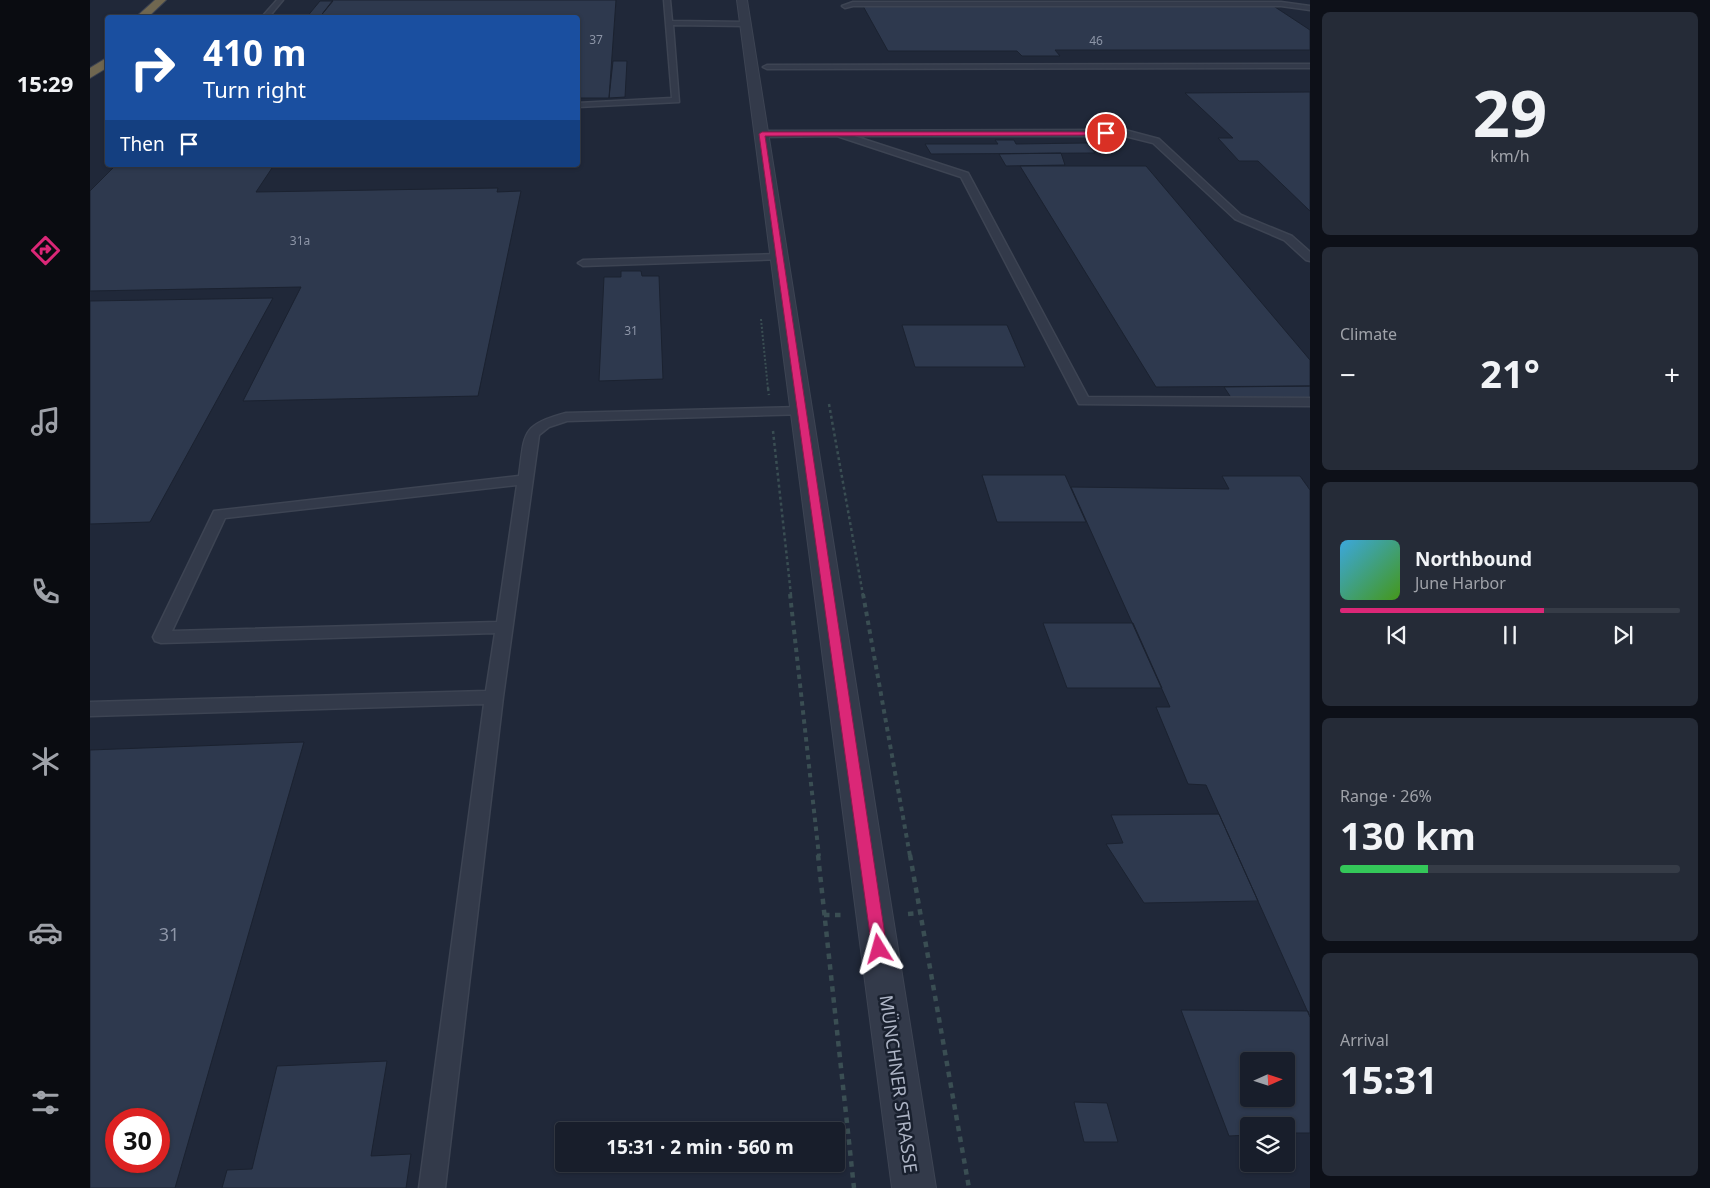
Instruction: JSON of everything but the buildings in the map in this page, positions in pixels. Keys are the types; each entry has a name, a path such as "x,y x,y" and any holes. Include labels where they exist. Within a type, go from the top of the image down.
{"highway":[{"path":"144,15 162,0"},
{"path":"90,74 105,63"}],"street":[{"name":"MÜNCHNER STRASSE","path":"745,15 914,1188"}],"lane":[{"path":"267,15 280,0"},
{"path":"580,105 676,100 667,0"},
{"path":"845,6 853,4 1280,4 1310,8"},
{"path":"668,23 745,15"},
{"path":"767,67 1310,66"},
{"path":"762,134 1125,133 1156,141 1238,217 1288,238 1310,258"},
{"path":"838,134 965,175 1084,401 1310,402"},
{"path":"583,263 780,257"},
{"path":"432,1188 494,698 532,434 544,424 566,417 802,411"},
{"path":"504,627 161,638 219,514 524,480"},
{"path":"90,710 494,698"}],"path":[{"path":"761,316 854,1188"},
{"path":"828,399 969,1188"}],"route":[{"path":"879,949 762,134 1106,133"}]}
